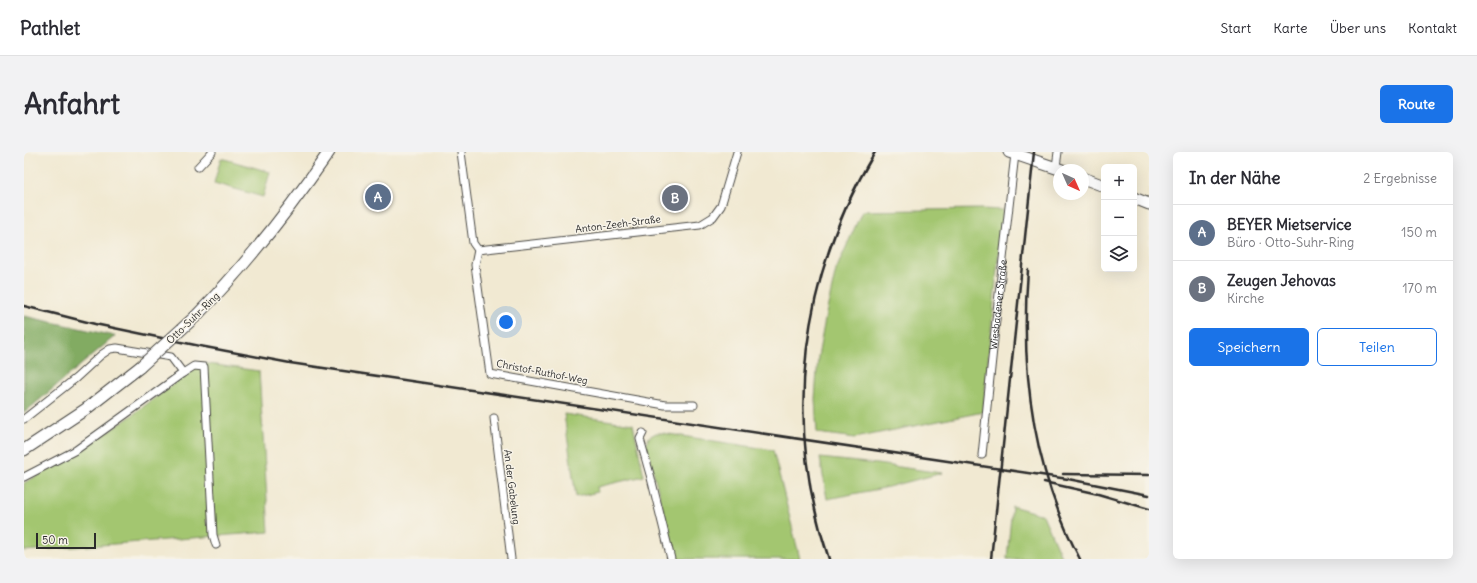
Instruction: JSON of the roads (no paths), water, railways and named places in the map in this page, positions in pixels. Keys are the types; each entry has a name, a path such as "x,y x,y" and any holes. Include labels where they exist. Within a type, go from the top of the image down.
{"street":[{"path":"198,167 212,152"},
{"name":"Otto-Suhr-Ring","path":"24,450 86,409 140,367 196,316 232,278 266,238 329,152"},
{"name":"Christof-Ruthof-Weg","path":"462,152 473,243 478,250 475,264 490,374 665,405 694,405"},
{"name":"Anton-Zeeh-Straße","path":"478,250 700,225 713,217 721,206 737,152"},
{"path":"1055,164 1058,152"},
{"name":"Wiesbadener Straße","path":"982,455 1012,153 1053,167"},
{"path":"1089,180 1101,185"},
{"path":"1137,199 1149,204"},
{"path":"24,419 50,400 110,349 117,348 171,358 183,373"},
{"path":"24,477 76,450 194,366 204,367 213,536 216,545"},
{"name":"An der Gabelung","path":"494,418 511,559"},
{"path":"643,433 640,439 671,559"}],"railway":[{"path":"829,559 814,507 806,455 803,402 807,350 816,299 830,248 850,199 875,152"},
{"path":"991,559 1034,152"},
{"path":"1028,270 1026,345 1033,419 1051,490 1064,525 1080,559"},
{"path":"24,306 95,324 290,363 1068,479 1149,495"},
{"path":"1063,474 1149,475"},
{"path":"1044,482 1098,494 1149,509"}],"place":[{"name":"BEYER Mietservice","path":"378,197"},
{"name":"Zeugen Jehovas","path":"675,198"}]}
